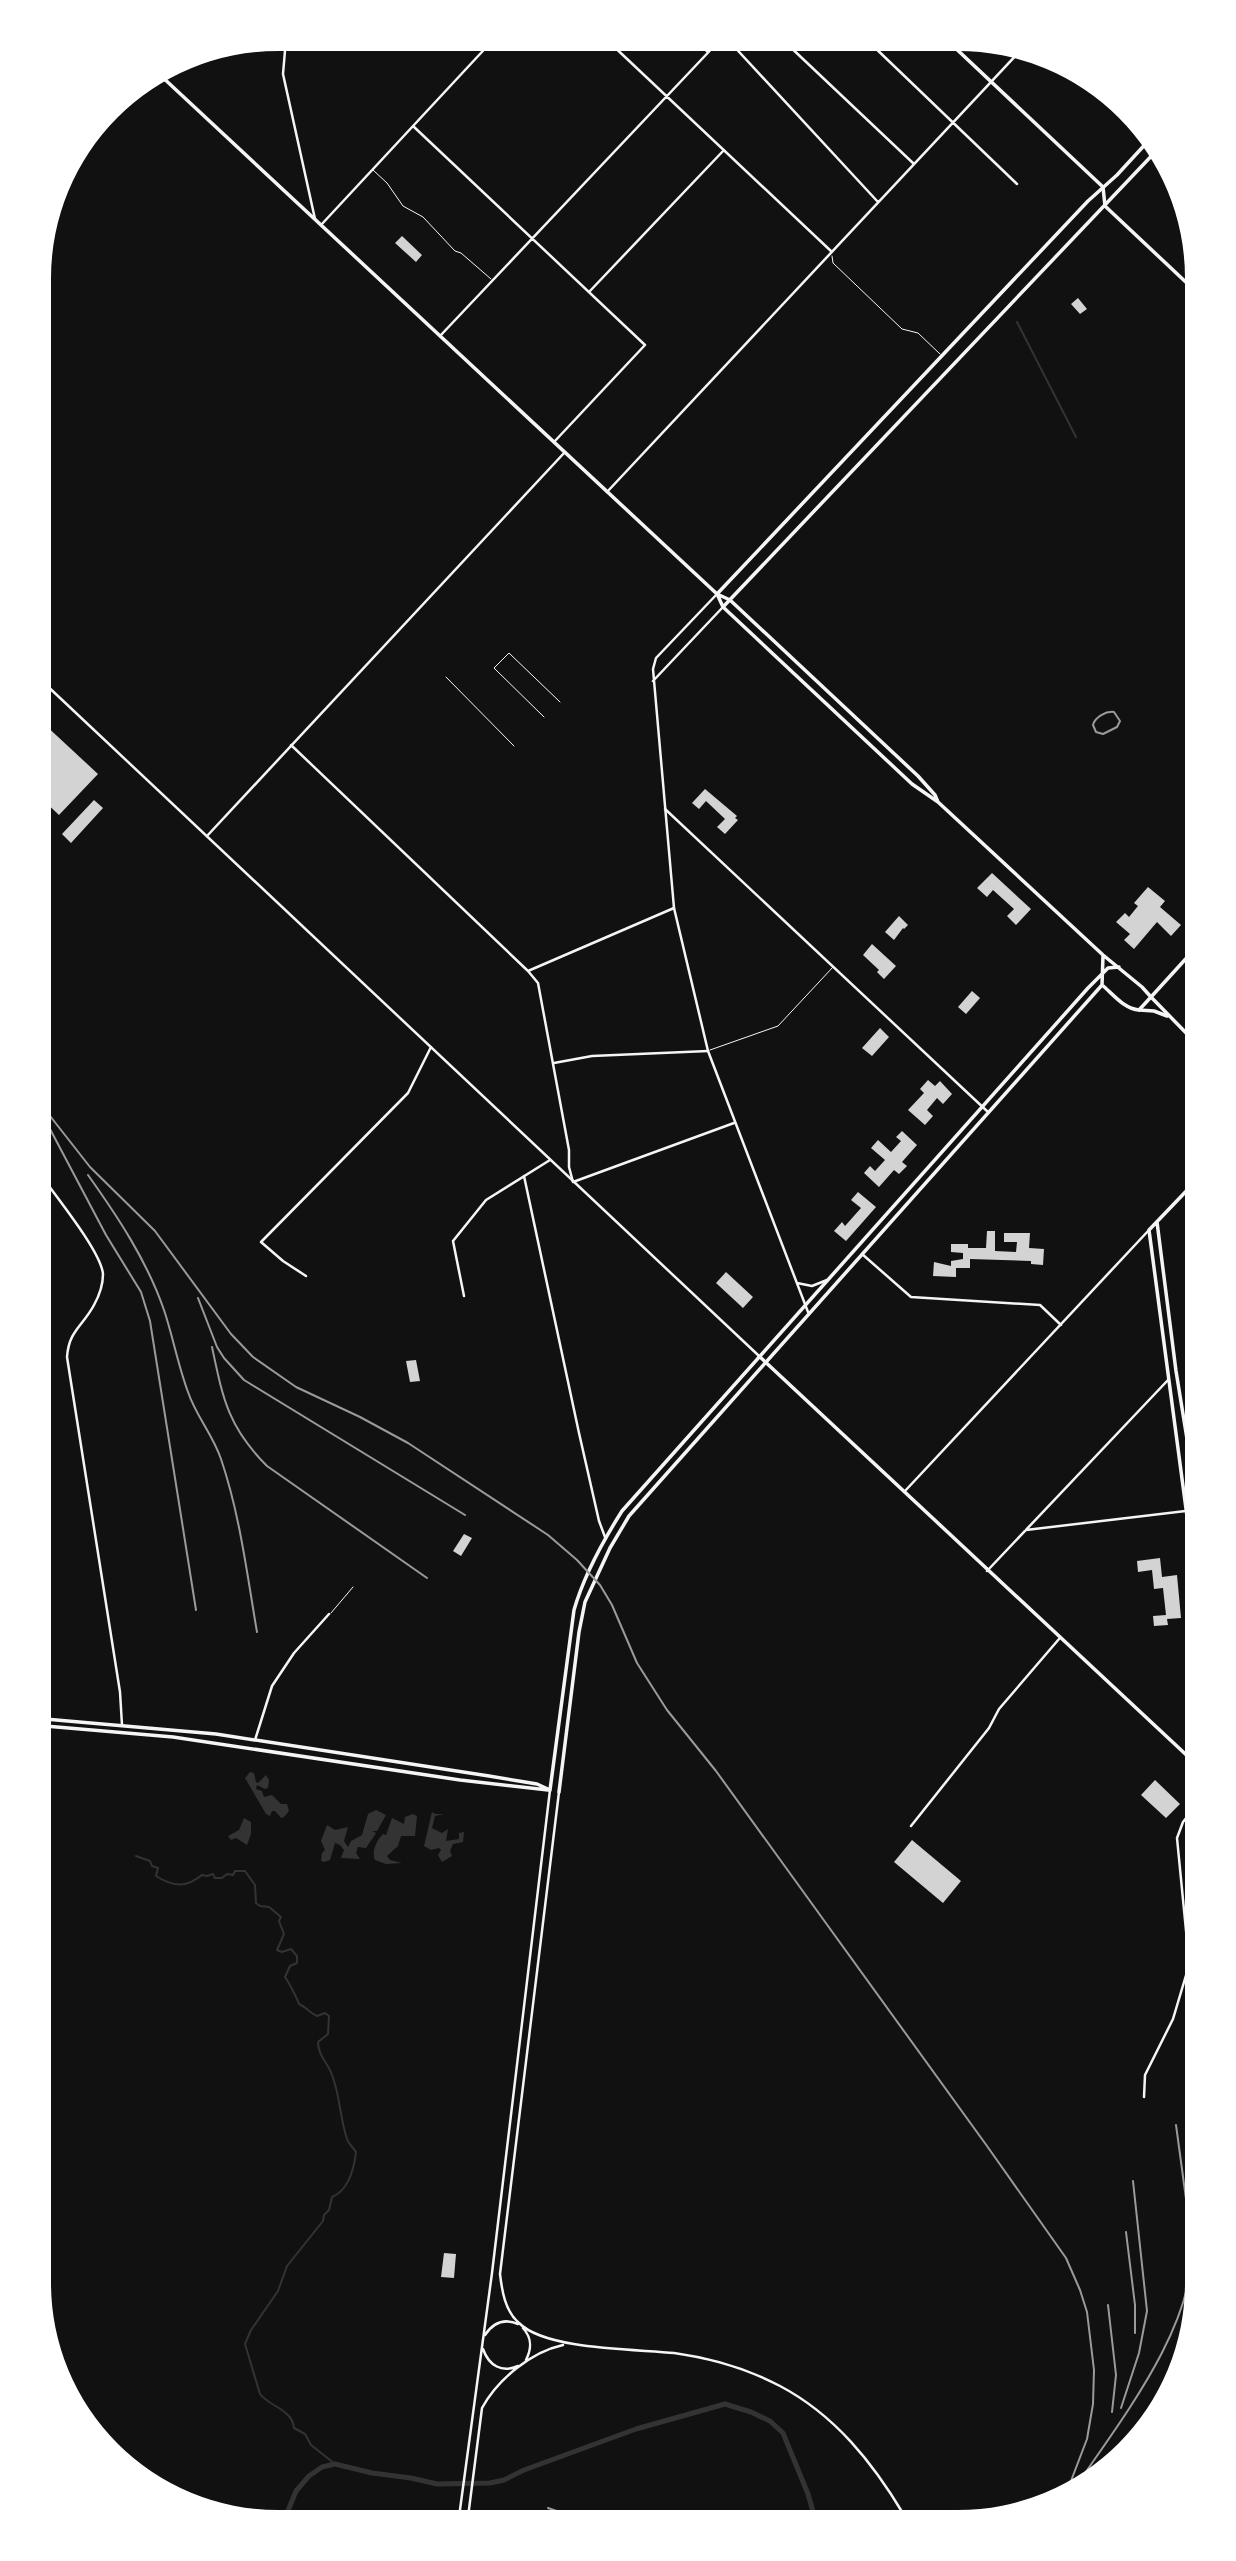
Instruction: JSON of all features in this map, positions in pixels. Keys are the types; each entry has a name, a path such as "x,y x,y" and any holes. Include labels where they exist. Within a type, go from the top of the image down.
{"main road":[{"path":"958,51 1103,187 1105,206 1185,282"},
{"path":"166,81 717,594 730,600 918,776 938,802"},
{"path":"717,594 1143,147"},
{"path":"723,607 1150,157"},
{"path":"717,594 723,607 912,783 938,802 1119,967 1185,1031"},
{"path":"51,1727 185,1739 460,1780 559,1791 585,1602 610,1548 629,1516 1102,985 1103,955"},
{"path":"1139,1010 1185,960"},
{"path":"550,1790 571,1627 577,1600 605,1537 622,1511 1103,971 1119,967"},
{"path":"1102,985 1127,1007 1154,1011 1171,1018"},
{"path":"1185,1192 1149,1230 1185,1497"},
{"path":"1157,1222 1185,1426"},
{"path":"1159,1307 1169,1305"},
{"path":"759,1356 1185,1754"},
{"path":"605,1537 610,1548"},
{"path":"51,1719 255,1740 537,1784 550,1790"}],"street":[{"path":"285,51 283,74 315,219"},
{"path":"321,225 483,51"},
{"path":"619,51 832,252"},
{"path":"738,51 878,202"},
{"path":"795,51 914,164"},
{"path":"878,51 1017,184"},
{"path":"440,336 708,52"},
{"path":"607,492 1013,58"},
{"path":"413,126 645,345 554,442"},
{"path":"589,292 724,150"},
{"path":"207,836 565,452"},
{"path":"717,594 656,658 653,669 674,908 708,1051 809,1314"},
{"path":"653,681 723,607"},
{"path":"51,689 759,1356"},
{"path":"292,745 538,983 573,1182"},
{"path":"665,809 988,1112"},
{"path":"528,971 674,908"},
{"path":"306,1276 282,1261 261,1242 407,1095 432,1047"},
{"path":"553,1063 592,1056 708,1051"},
{"path":"573,1182 734,1123"},
{"path":"464,1296 453,1241 486,1200 550,1160"},
{"path":"524,1176 579,1433 605,1537"},
{"path":"51,1189 99,1258 103,1274 101,1290 93,1308 68,1342 68,1357 120,1692 122,1725"},
{"path":"904,1492 1149,1230"},
{"path":"862,1254 911,1297 1040,1305 1061,1325"},
{"path":"797,1283 812,1286 827,1280"},
{"path":"987,1571 1168,1379"},
{"path":"1026,1530 1185,1511"},
{"path":"255,1740 272,1686 294,1653 329,1614"},
{"path":"911,1826 989,1728 999,1709 1059,1639"},
{"path":"461,2510 550,1790"},
{"path":"469,2510 482,2408 488,2397 530,2353 531,2344 526,2330 509,2310 503,2295 500,2274 559,1791"},
{"path":"1185,1820 1177,1838 1185,1920"},
{"path":"1144,2097 1144,2075 1173,2019 1185,1979"},
{"path":"566,2344 548,2348 520,2365 505,2370 486,2358 483,2341 489,2328 504,2321 519,2324 566,2344 701,2358 779,2385 813,2407 853,2443 881,2476 901,2510"}],"lane":[{"path":"372,170 387,183 404,206 423,217 455,251 461,253 492,281"},
{"path":"832,252 833,263 902,329 918,333 942,356"},
{"path":"544,718 494,668 509,653 560,702"},
{"path":"446,677 514,746"},
{"path":"708,1051 778,1026 833,967"},
{"path":"329,1614 353,1587"}],"shaded area":[{"path":"250,1772 254,1773 258,1783 266,1775 269,1780 268,1788 257,1785 256,1789 262,1791 264,1797 272,1795 281,1804 287,1804 289,1811 284,1817 281,1818 275,1811 272,1811 270,1816 266,1814 245,1778"},
{"path":"376,1810 386,1815 377,1831 372,1831 376,1833 366,1848 358,1847 356,1853 360,1859 341,1858 344,1850 335,1843 330,1860 321,1861 325,1850 321,1841 327,1825 335,1830 348,1827 344,1841 348,1847 351,1841 362,1835 368,1814"},
{"path":"432,1812 444,1814 435,1816 432,1828 442,1833 448,1829 446,1841 459,1839 459,1833 464,1832 463,1842 453,1844 450,1851 452,1856 442,1862 438,1855 441,1850 439,1848 431,1850 424,1846"},
{"path":"413,1814 417,1816 415,1836 401,1836 398,1846 387,1856 390,1860 402,1863 386,1864 375,1860 375,1846 383,1834 386,1835 392,1818 404,1824 405,1817"},
{"path":"244,1818 251,1822 247,1845 236,1838 231,1840 228,1836 239,1830"}],"building":[{"path":"402,236 422,255 416,262 395,243"},
{"path":"1078,298 1087,309 1080,314 1071,304"},
{"path":"51,730 98,774 59,815 51,807"},
{"path":"705,789 737,816 735,818 738,820 725,834 717,827 725,819 706,801 699,809 692,803"},
{"path":"94,800 103,808 71,843 62,834"},
{"path":"992,873 1031,909 1016,925 1007,916 1014,909 993,890 987,897 977,888"},
{"path":"1148,887 1165,901 1160,907 1181,925 1171,936 1157,922 1134,949 1124,940 1130,934 1116,922 1125,913 1129,917 1138,906 1134,903"},
{"path":"899,916 908,925 894,940 885,932"},
{"path":"872,944 896,966 884,979 877,972 879,970 863,955"},
{"path":"972,991 980,998 966,1014 958,1007"},
{"path":"880,1028 889,1037 872,1056 862,1048"},
{"path":"928,1080 935,1086 940,1081 952,1094 943,1104 937,1098 927,1110 933,1116 925,1125 908,1110 924,1093 920,1089"},
{"path":"902,1131 917,1145 902,1162 907,1166 899,1174 894,1170 879,1187 864,1173 870,1166 875,1171 885,1160 871,1148 878,1140 891,1152 901,1141 896,1137"},
{"path":"858,1192 876,1207 846,1241 834,1231 842,1222 845,1226 861,1208 851,1200"},
{"path":"987,1231 995,1231 995,1251 1016,1252 1017,1242 1004,1242 1004,1233 1030,1233 1029,1248 1044,1249 1043,1265 1031,1264 1031,1261 970,1259 970,1268 956,1268 956,1277 933,1276 934,1262 951,1266 951,1261 963,1259 963,1253 951,1252 951,1244 986,1248"},
{"path":"726,1272 753,1297 743,1308 716,1283"},
{"path":"416,1360 420,1381 410,1382 406,1361"},
{"path":"464,1534 472,1538 461,1556 453,1551"},
{"path":"1160,1558 1162,1577 1177,1575 1181,1618 1167,1619 1168,1625 1154,1626 1153,1616 1166,1615 1163,1588 1154,1589 1152,1570 1138,1572 1137,1561"},
{"path":"1155,1780 1180,1804 1166,1818 1141,1795"},
{"path":"912,1840 961,1881 943,1903 894,1862"},
{"path":"444,2253 456,2254 454,2278 441,2277"}],"waterway":[{"path":"1017,322 1076,437"},
{"path":"136,1856 150,1861 152,1866 158,1868 156,1876 173,1884 184,1884 202,1875 213,1874 215,1878 222,1878 227,1874 233,1875 235,1871 245,1871 255,1885 256,1903 269,1907 281,1917 279,1921 284,1934 277,1950 282,1952 291,1949 297,1956 297,1963 290,1966 285,1977 299,2004 317,2016 325,2013 329,2016 328,2034 318,2042 318,2047 335,2083 347,2139 356,2152 354,2165 347,2184 332,2197 323,2221 287,2266 278,2291 251,2330 245,2344 260,2394 285,2412 294,2428 305,2434 311,2445 335,2464"},
{"path":"288,2510 296,2491 309,2476 322,2467 335,2464 437,2484 490,2483 636,2429 725,2404 770,2421 783,2433 813,2510"}],"railway":[{"path":"1114,712 1120,721 1117,727 1103,734 1096,732 1093,725 1096,719 1114,712"},
{"path":"51,1117 90,1167 155,1231 231,1334 253,1357 296,1387 408,1443 548,1535 600,1585 612,1605 637,1663 667,1710 716,1771 1066,2258 1087,2312 1094,2370 1093,2404 1087,2439 1071,2480"},
{"path":"51,1131 106,1235 141,1292 150,1321 196,1610"},
{"path":"88,1175 121,1223 149,1274 164,1310 191,1401 221,1459 238,1523 257,1632"},
{"path":"198,1298 217,1347 244,1380 465,1515"},
{"path":"212,1347 224,1397 235,1425 267,1466 427,1578"},
{"path":"1176,2125 1185,2191"},
{"path":"1121,2408 1139,2353 1147,2311 1133,2181"},
{"path":"1126,2232 1135,2305 1135,2333"},
{"path":"1088,2469 1154,2368 1170,2337 1185,2293"},
{"path":"1108,2305 1116,2375 1112,2412"},
{"path":"548,2508 554,2510"}]}
